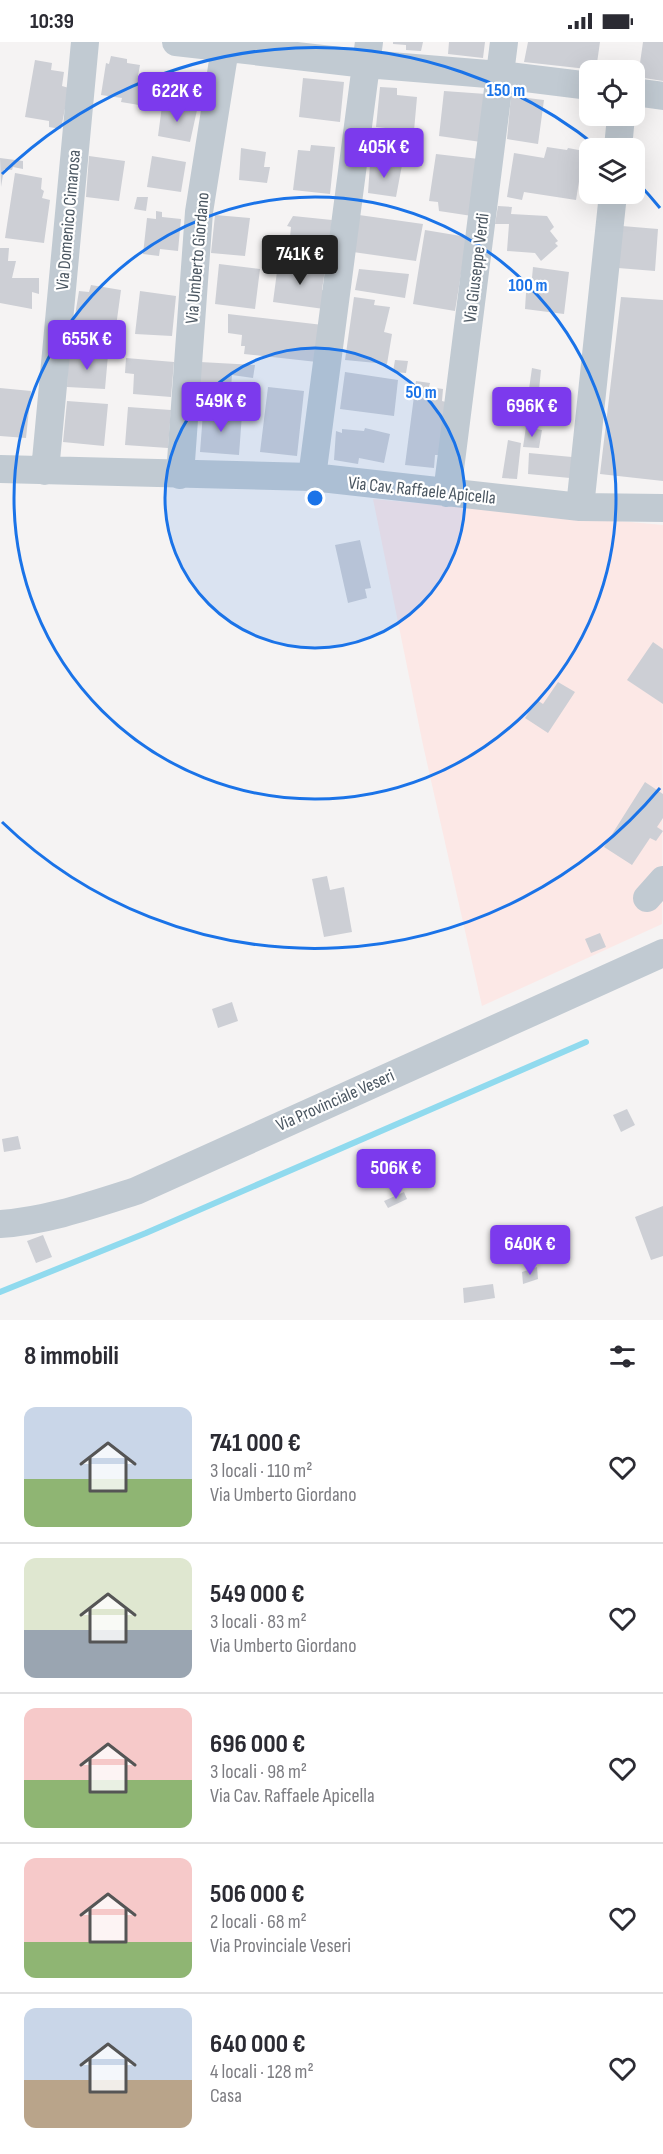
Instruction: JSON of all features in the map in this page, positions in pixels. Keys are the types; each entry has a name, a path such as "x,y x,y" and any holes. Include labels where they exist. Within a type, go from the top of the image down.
{"street":[{"name":"Via Domenico Cimarosa","path":"45,471 85,42"},
{"path":"176,42 368,53 500,75 579,85"},
{"name":"Via Giuseppe Verdi","path":"447,493 504,42"},
{"name":"Via Umberto Giordano","path":"180,474 199,212 225,45"},
{"path":"312,477 368,53"},
{"path":"645,94 663,96"},
{"path":"580,507 612,204"},
{"name":"Via Cav. Raffaele Apicella","path":"0,469 312,477 580,507 663,508"},
{"name":"Via Provinciale Veseri","path":"0,1224 46,1217 91,1206 136,1191 663,953"}],"shaded area":[{"path":"373,499 663,525 662,924 482,1006 423,745"}],"building":[{"path":"393,42 423,42 421,51 406,50 406,45 393,44"},
{"path":"449,42 485,42 483,58 448,54"},
{"path":"528,42 600,42 597,60 579,60 579,68 524,62"},
{"path":"643,42 663,42 663,81 645,78 645,60 640,60"},
{"path":"111,56 127,59 127,63 140,65 138,76 144,77 139,105 121,102 122,98 101,95 106,63 109,64"},
{"path":"35,60 52,63 51,70 64,72 62,86 69,88 61,129 49,127 49,121 25,117"},
{"path":"303,78 344,82 340,122 299,117"},
{"path":"380,87 397,88 397,95 417,97 414,131 376,127"},
{"path":"444,91 486,94 481,142 439,136"},
{"path":"511,96 544,100 538,144 507,139"},
{"path":"162,106 197,110 190,142 158,136"},
{"path":"311,145 335,147 330,194 293,190 298,150 310,151"},
{"path":"547,147 579,150 579,182 576,200 524,192 522,200 507,197 514,153 544,158"},
{"path":"241,148 266,152 264,167 270,167 267,183 239,180"},
{"path":"436,154 479,159 472,216 439,211 438,202 429,201"},
{"path":"89,156 125,161 119,201 86,197"},
{"path":"152,156 186,162 181,192 147,187"},
{"path":"0,158 23,161 23,169 13,167 12,170 4,169 1,187"},
{"path":"370,164 402,165 396,197 368,193"},
{"path":"15,173 42,178 41,189 44,191 42,198 50,200 44,243 5,238"},
{"path":"137,197 148,197 146,211 134,209"},
{"path":"498,206 512,207 511,214 547,216 554,227 550,231 558,241 555,243 558,246 541,261 535,253 507,251 509,224 495,224"},
{"path":"156,211 162,212 162,217 181,219 178,251 160,249 159,256 143,254 147,218 156,219"},
{"path":"215,215 250,218 245,256 211,253"},
{"path":"359,215 423,224 416,261 353,252"},
{"path":"293,216 332,220 328,254 292,250 294,237 290,237 291,227 287,226"},
{"path":"622,226 658,229 655,271 618,268"},
{"path":"425,230 467,237 455,311 413,304"},
{"path":"0,248 9,248 8,261 16,261 12,278 39,278 39,294 32,292 32,309 0,303"},
{"path":"219,264 260,269 255,309 215,304"},
{"path":"278,264 325,269 322,290 326,291 324,309 273,302"},
{"path":"533,267 569,272 564,314 525,309 527,277 532,278"},
{"path":"359,269 409,274 405,298 355,290"},
{"path":"91,285 121,290 115,334 73,328 79,291 89,292"},
{"path":"140,291 176,296 172,336 135,334"},
{"path":"354,297 375,300 374,305 390,307 384,332 392,334 387,364 345,360"},
{"path":"621,297 663,300 663,481 600,474"},
{"path":"228,314 323,325 317,362 244,354 245,346 241,346 242,335 228,333"},
{"path":"68,352 108,355 105,389 67,387"},
{"path":"126,358 174,362 171,397 133,394 134,374 125,373"},
{"path":"395,360 408,361 406,373 393,372"},
{"path":"200,362 255,365 253,378 232,375 230,401 198,398"},
{"path":"532,368 541,370 539,390 529,389"},
{"path":"345,372 398,380 394,416 340,409"},
{"path":"416,381 430,383 429,387 443,389 442,401 446,402 439,455 435,455 434,468 405,465"},
{"path":"268,387 304,391 297,456 260,452"},
{"path":"0,388 31,391 26,438 0,436"},
{"path":"67,401 108,404 104,446 63,442"},
{"path":"128,407 171,410 168,448 125,445"},
{"path":"218,410 242,414 239,455 200,452 203,413 216,414"},
{"path":"526,427 542,430 539,448 523,447"},
{"path":"365,428 390,434 384,463 359,458 358,464 334,460 336,431 342,433 342,429 364,431"},
{"path":"508,440 521,443 517,479 502,478"},
{"path":"529,453 572,457 570,478 528,474"},
{"path":"360,540 371,588 365,589 367,598 348,603 335,545"},
{"path":"653,642 663,649 663,704 627,680"},
{"path":"558,682 575,692 548,733 525,718 537,700 543,704"},
{"path":"645,782 663,794 663,818 657,827 663,831 656,841 650,838 632,865 604,847"},
{"path":"327,876 330,890 344,887 352,932 324,937 312,879"},
{"path":"600,933 606,947 591,953 585,939"},
{"path":"232,1002 238,1021 218,1028 212,1009"},
{"path":"627,1109 635,1125 621,1132 613,1115"},
{"path":"18,1136 21,1149 4,1152 2,1139"},
{"path":"404,1192 407,1199 388,1208 384,1201"},
{"path":"663,1206 663,1256 651,1260 635,1217"},
{"path":"43,1235 52,1257 36,1263 27,1241"},
{"path":"537,1267 538,1279 523,1284 522,1272"},
{"path":"493,1284 495,1298 464,1303 463,1288"}],"waterway":[{"path":"0,1292 146,1233 586,1042"}]}
